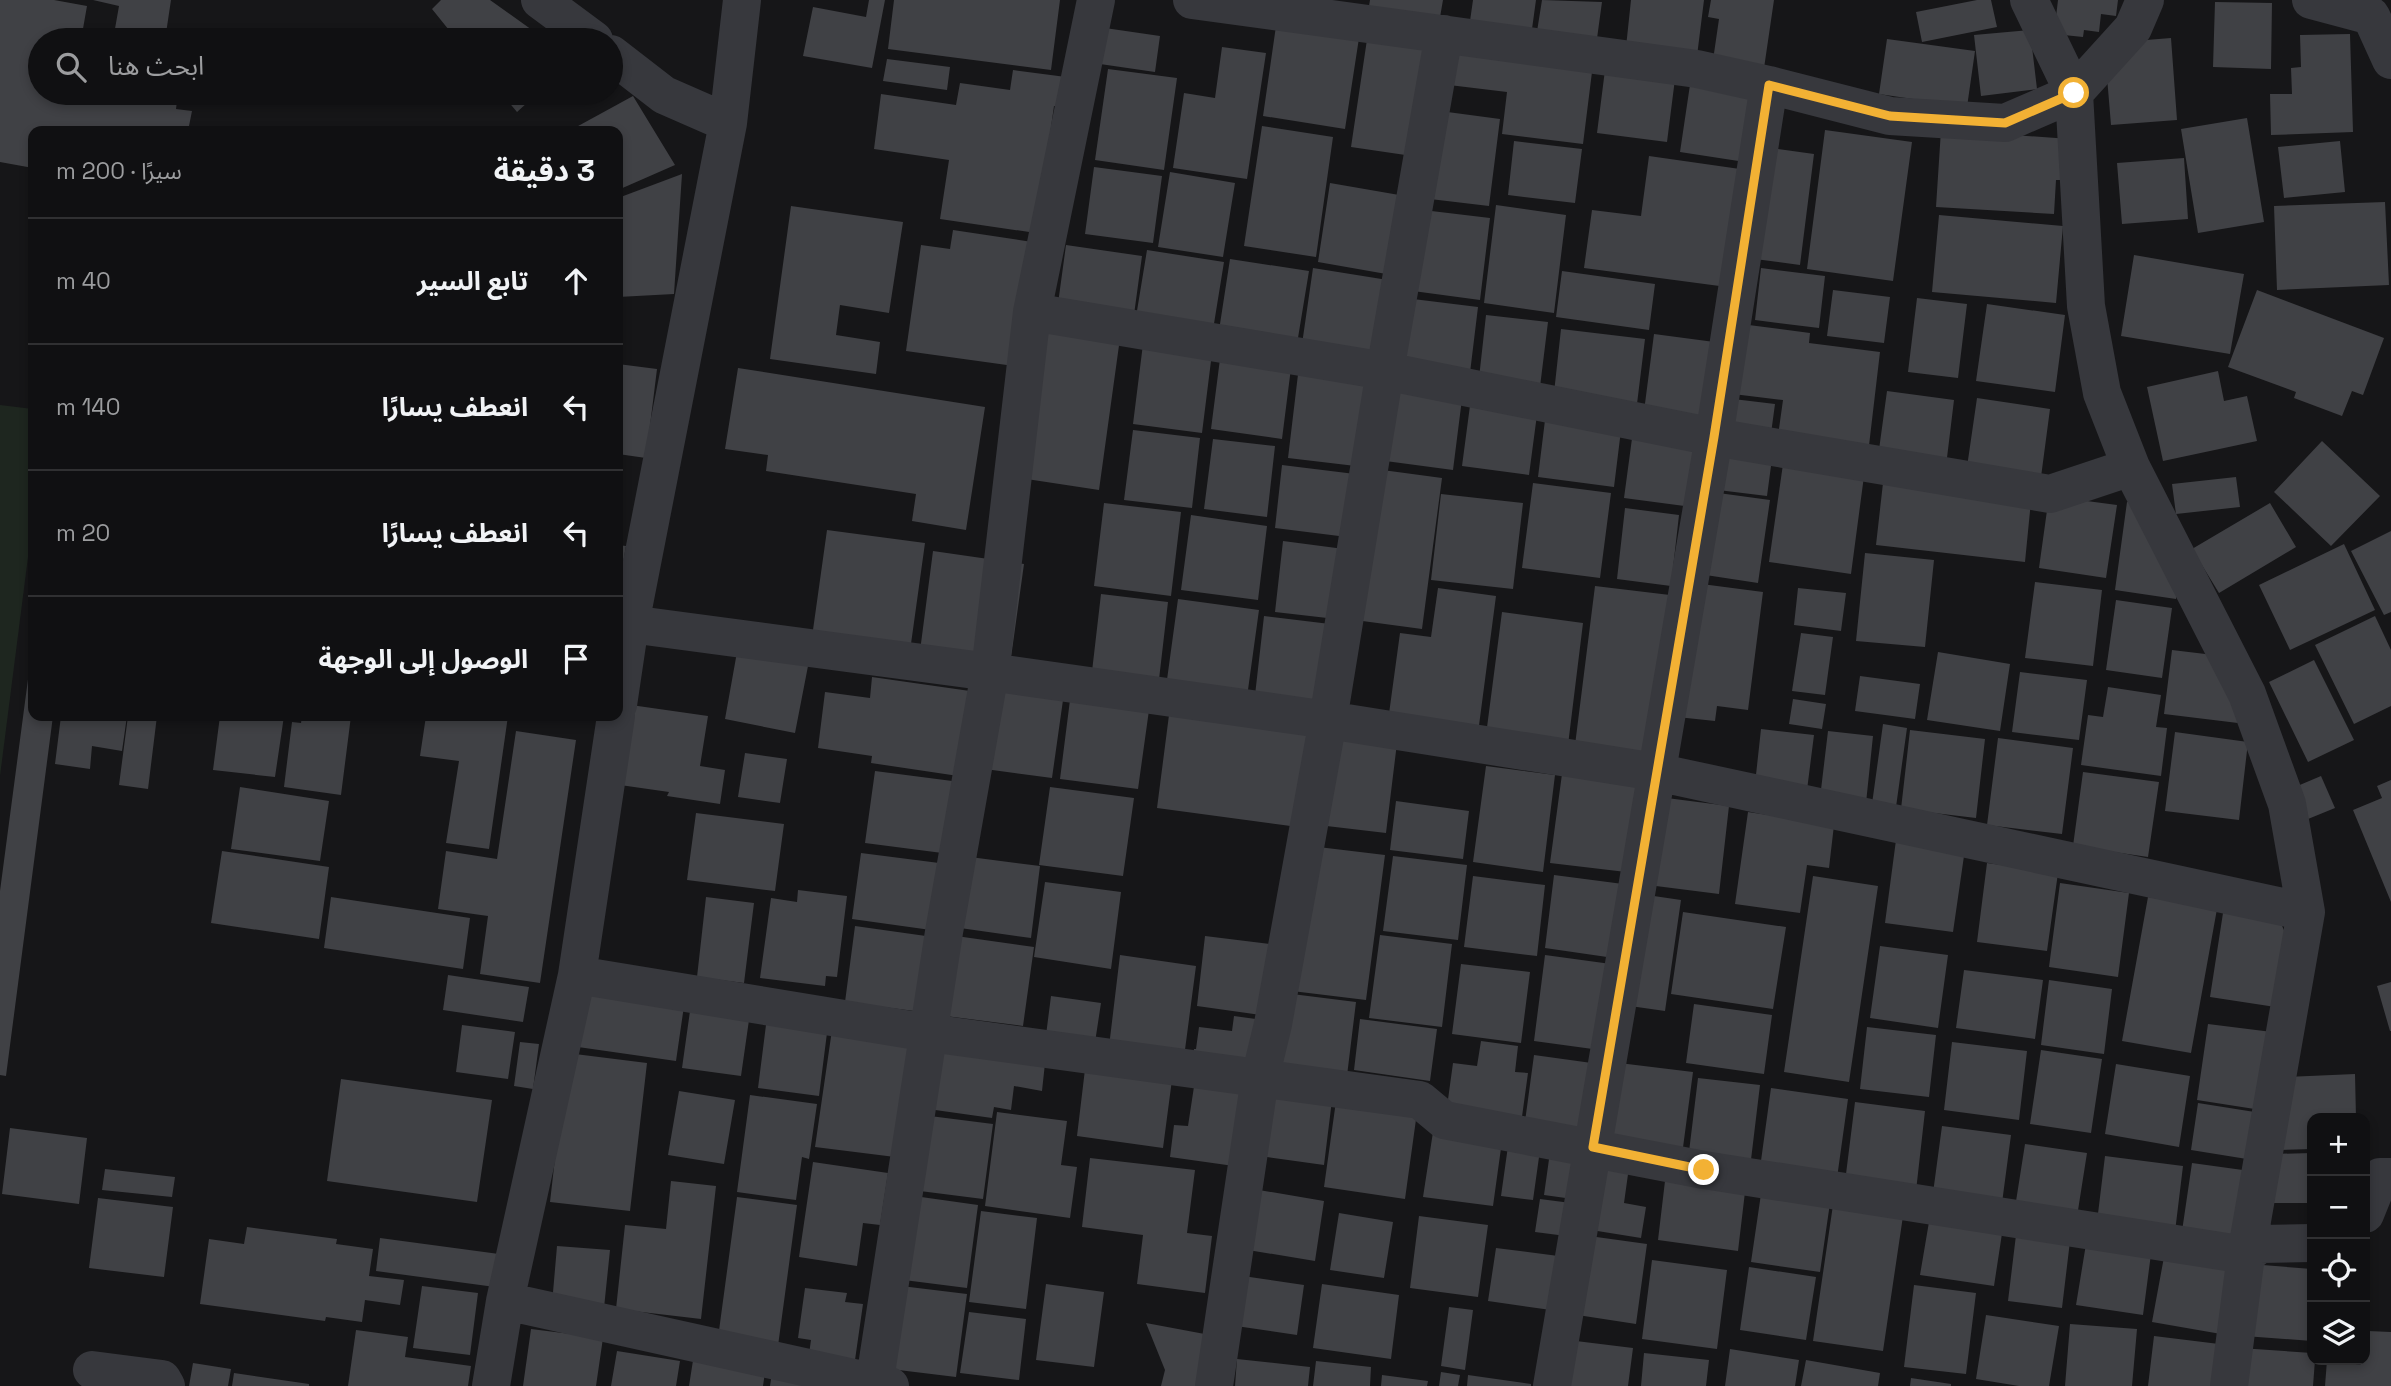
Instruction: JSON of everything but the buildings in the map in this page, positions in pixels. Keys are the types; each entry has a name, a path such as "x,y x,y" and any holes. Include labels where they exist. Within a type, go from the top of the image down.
{"street":[{"path":"540,0 578,28"},
{"path":"623,671 728,123 742,0"},
{"path":"505,1301 879,1385 929,1032 990,671 1032,312 1096,0"},
{"path":"1192,0 1698,69 1890,116 2005,123 2074,93 2133,28 2145,0"},
{"path":"2029,0 2074,93 2086,306 2102,393 2130,467 2247,694 2287,804 2306,912 2246,1255 2230,1386"},
{"path":"2311,0 2371,16 2391,60"},
{"path":"1214,1386 1260,1078 1273,1024 1328,720 1444,34"},
{"path":"623,63 664,95 728,123"},
{"path":"1552,1386 1714,437 1769,85"},
{"path":"1032,312 1385,371 1714,437 2050,494 2130,467"},
{"path":"630,624 990,671 1328,720 1656,772 2306,912"},
{"path":"491,1386 505,1301 577,975 615,721"},
{"path":"577,975 929,1032 1420,1100 1444,1120 1718,1172 2246,1255 2260,1244 2307,1243"},
{"path":"2370,1202 2380,1177 2391,1178"},
{"path":"92,1370 162,1379 166,1386"}],"shaded area":[{"path":"0,405 28,408 28,557 0,776"}],"route":[{"path":"1704,1170 1593,1147 1714,437 1769,85 1890,116 2005,123 2074,93"}]}
